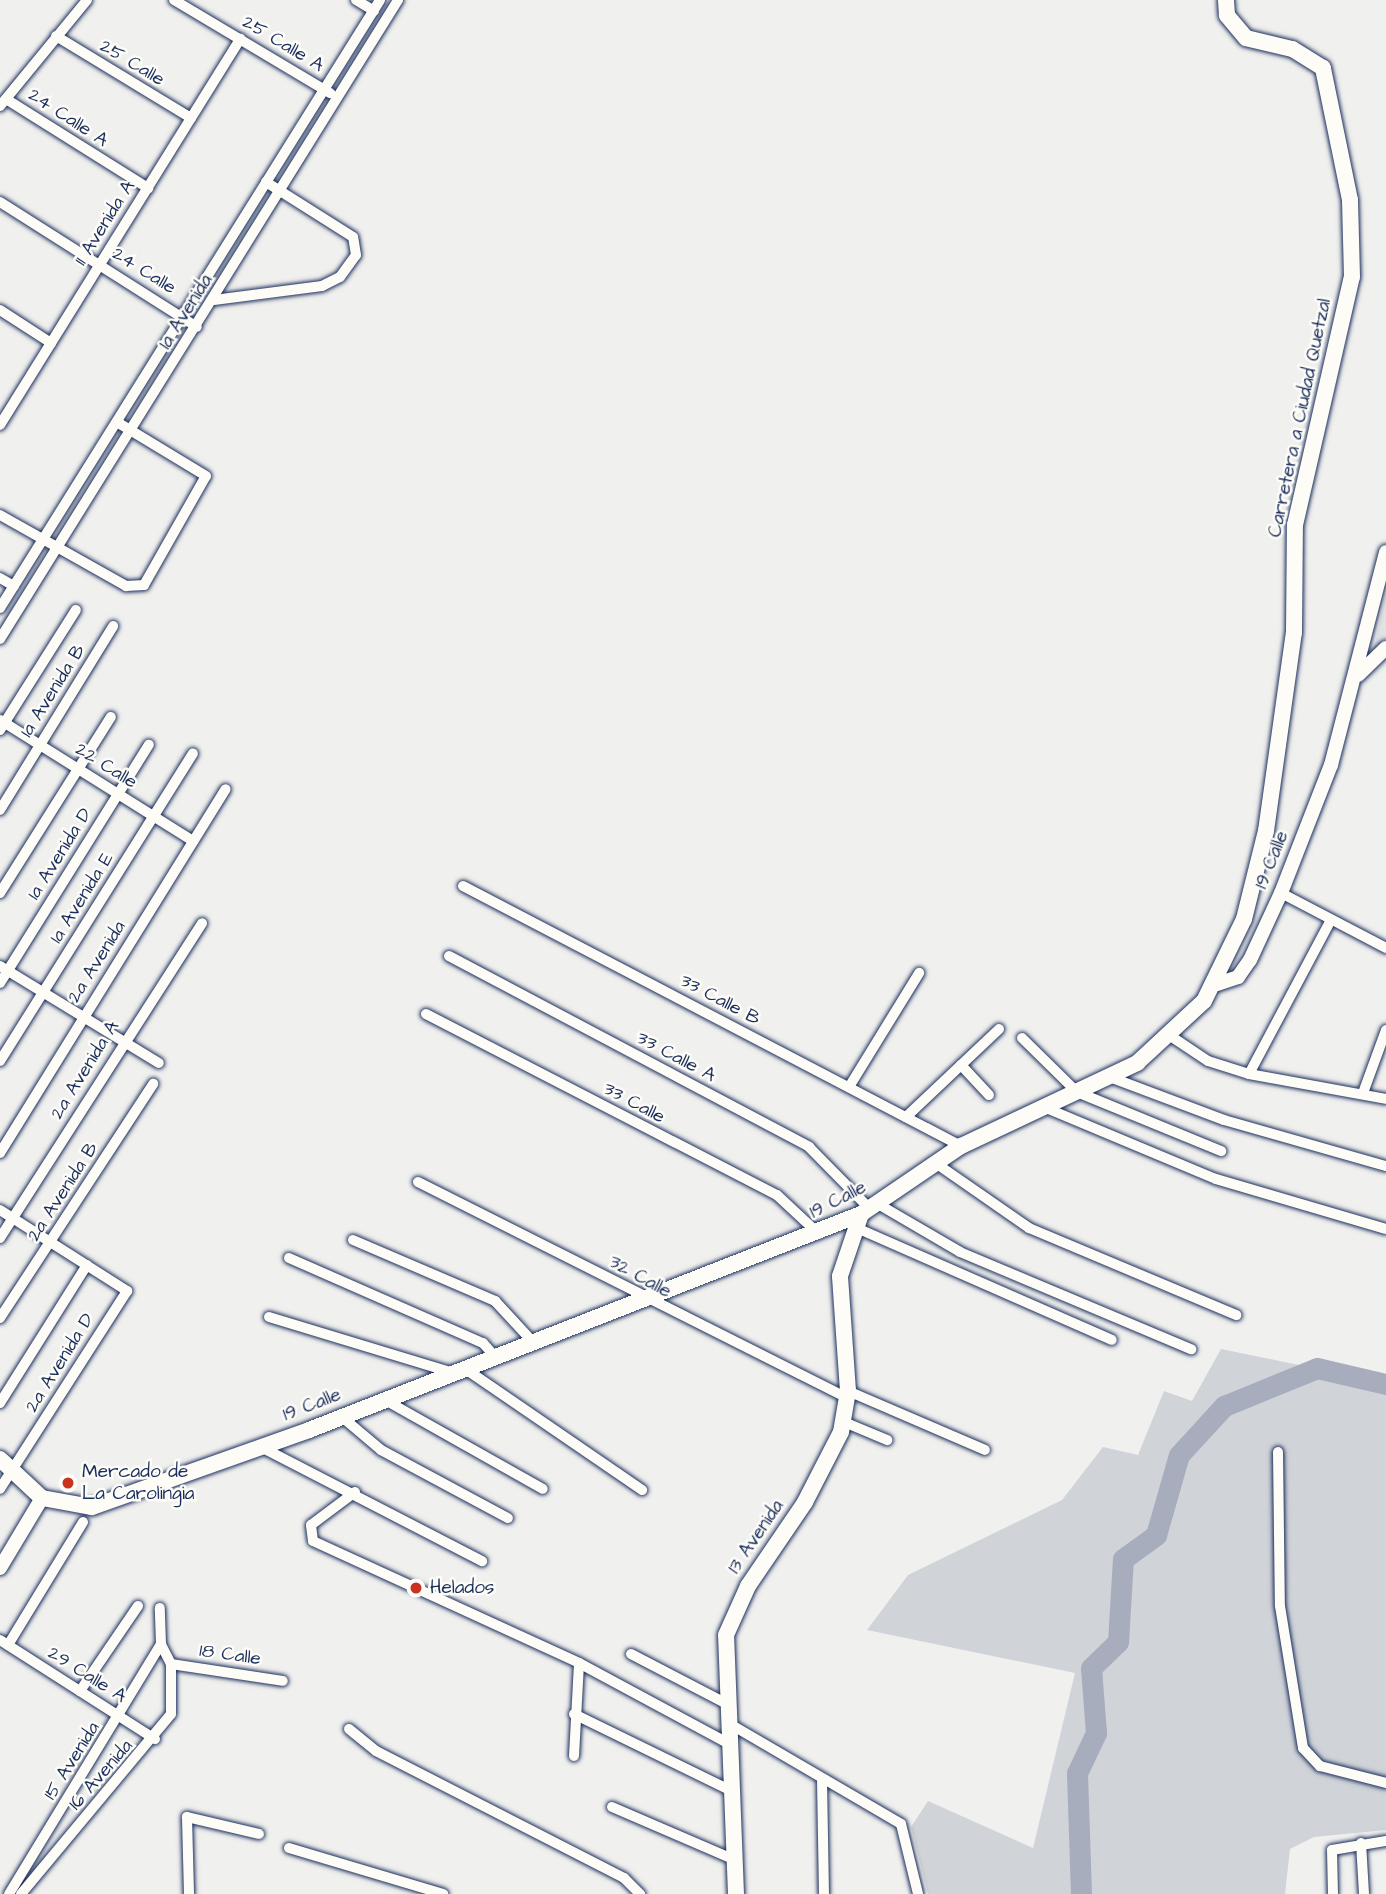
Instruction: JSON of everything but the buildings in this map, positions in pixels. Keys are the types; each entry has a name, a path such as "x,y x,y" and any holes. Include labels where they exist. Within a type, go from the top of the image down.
{"main road":[{"name":"Carretera a Ciudad Quetzal","path":"1217,984 1244,919 1266,831 1294,633 1295,525 1352,257 1350,200 1323,68 1292,49 1246,38 1227,15 1226,0"},
{"name":"19 Calle","path":"42,1498 92,1507 342,1417 867,1214 934,1162 961,1146 1077,1092 1172,1037 1217,984"},
{"name":"13 Avenida","path":"736,1894 726,1635 733,1612 811,1492 844,1422 848,1394 840,1276 867,1214"},
{"path":"0,1459 42,1498"}],"street":[{"path":"3,102 87,0"},
{"name":"25 Calle A","path":"174,0 338,98"},
{"path":"356,0 374,11"},
{"name":"1a Avenida","path":"0,608 380,0"},
{"name":"1a Avenida","path":"0,639 134,432 398,0"},
{"name":"25 Calle","path":"56,36 191,118"},
{"name":"11 Avenida A","path":"0,425 4,410 51,343 240,39"},
{"name":"24 Calle A","path":"3,102 148,188"},
{"path":"214,300 322,286 340,277 356,255 352,237 266,182"},
{"name":"24 Calle","path":"0,202 197,327"},
{"path":"0,310 51,343"},
{"path":"0,515 135,589 144,585 206,485 201,471 117,422"},
{"name":"19 Calle","path":"1217,984 1238,977 1250,960 1281,893 1331,765 1357,676 1386,552"},
{"path":"0,578 13,586"},
{"path":"2,724 76,610"},
{"name":"1a Avenida B","path":"0,810 113,626"},
{"path":"1357,676 1386,649"},
{"path":"0,893 111,717"},
{"name":"22 Calle","path":"2,724 193,841"},
{"name":"1a Avenida D","path":"0,982 4,968 149,745"},
{"name":"1a Avenida E","path":"0,1061 194,753"},
{"name":"2a Avenida","path":"0,1153 226,789"},
{"name":"33 Calle B","path":"463,886 961,1146"},
{"path":"1281,893 1386,948"},
{"path":"1249,1074 1331,920"},
{"name":"2a Avenida A","path":"0,1238 202,923"},
{"name":"33 Calle A","path":"449,956 809,1147 867,1214 1191,1349"},
{"path":"4,968 159,1063"},
{"path":"849,1087 919,973"},
{"name":"33 Calle","path":"426,1013 777,1195 819,1234"},
{"path":"906,1117 999,1029"},
{"path":"1363,1093 1386,1030"},
{"path":"1172,1037 1208,1061 1249,1074 1386,1099"},
{"path":"1022,1038 1077,1092 1220,1151"},
{"path":"961,1065 989,1096"},
{"path":"1107,1076 1224,1121 1386,1166"},
{"name":"2a Avenida B","path":"0,1318 153,1084"},
{"path":"1046,1108 1216,1179 1386,1229"},
{"path":"934,1162 1029,1228 1236,1315"},
{"name":"32 Calle","path":"418,1182 648,1300 848,1394 985,1450"},
{"path":"0,1210 88,1265 0,1403"},
{"path":"867,1214 1112,1340"},
{"path":"353,1240 495,1301 533,1342"},
{"path":"289,1258 483,1343 495,1357"},
{"name":"2a Avenida D","path":"0,1489 127,1291 88,1265"},
{"path":"269,1317 458,1371 642,1490"},
{"path":"385,1399 543,1489"},
{"path":"342,1417 381,1450 508,1518"},
{"path":"844,1422 887,1440"},
{"path":"261,1447 355,1492 482,1561"},
{"path":"1278,1452 1280,1606 1303,1748 1321,1766 1386,1783"},
{"path":"355,1492 311,1525 313,1541 579,1663 731,1745"},
{"path":"0,1568 42,1498"},
{"path":"4,1643 83,1522"},
{"path":"80,1691 138,1606"},
{"path":"160,1608 161,1644 171,1664"},
{"name":"29 Calle A","path":"4,1643 155,1739"},
{"name":"15 Avenida","path":"9,1894 120,1717 161,1644"},
{"path":"631,1654 729,1705"},
{"path":"574,1756 574,1714 579,1663"},
{"name":"18 Calle","path":"171,1664 283,1681"},
{"name":"16 Avenida","path":"21,1894 155,1739 175,1700 171,1664"},
{"path":"574,1714 732,1791"},
{"path":"730,1724 901,1824 918,1894"},
{"path":"349,1729 376,1751 624,1878 640,1894"},
{"path":"822,1780 824,1894"},
{"path":"612,1807 734,1860"},
{"path":"189,1894 187,1817 259,1834"},
{"path":"1333,1894 1332,1850 1361,1843 1386,1841"},
{"path":"1361,1843 1364,1894"},
{"path":"289,1848 443,1894"}],"shaded area":[{"path":"1386,593 1386,638 1374,649"},
{"path":"1221,1349 1386,1383 1386,1830 1314,1837 1290,1849 1285,1894 928,1894 911,1827 928,1801 1033,1848 1075,1673 867,1630 908,1575 1062,1500 1103,1447 1138,1455 1164,1391 1192,1401"}],"waterway":[{"path":"1081,1894 1077,1773 1096,1733 1091,1668 1118,1642 1123,1559 1156,1535 1179,1455 1224,1406 1317,1368 1386,1384"}],"place":[{"name":"Mercado de La Carolingia","path":"68,1483"},
{"name":"Helados","path":"416,1588"}]}
